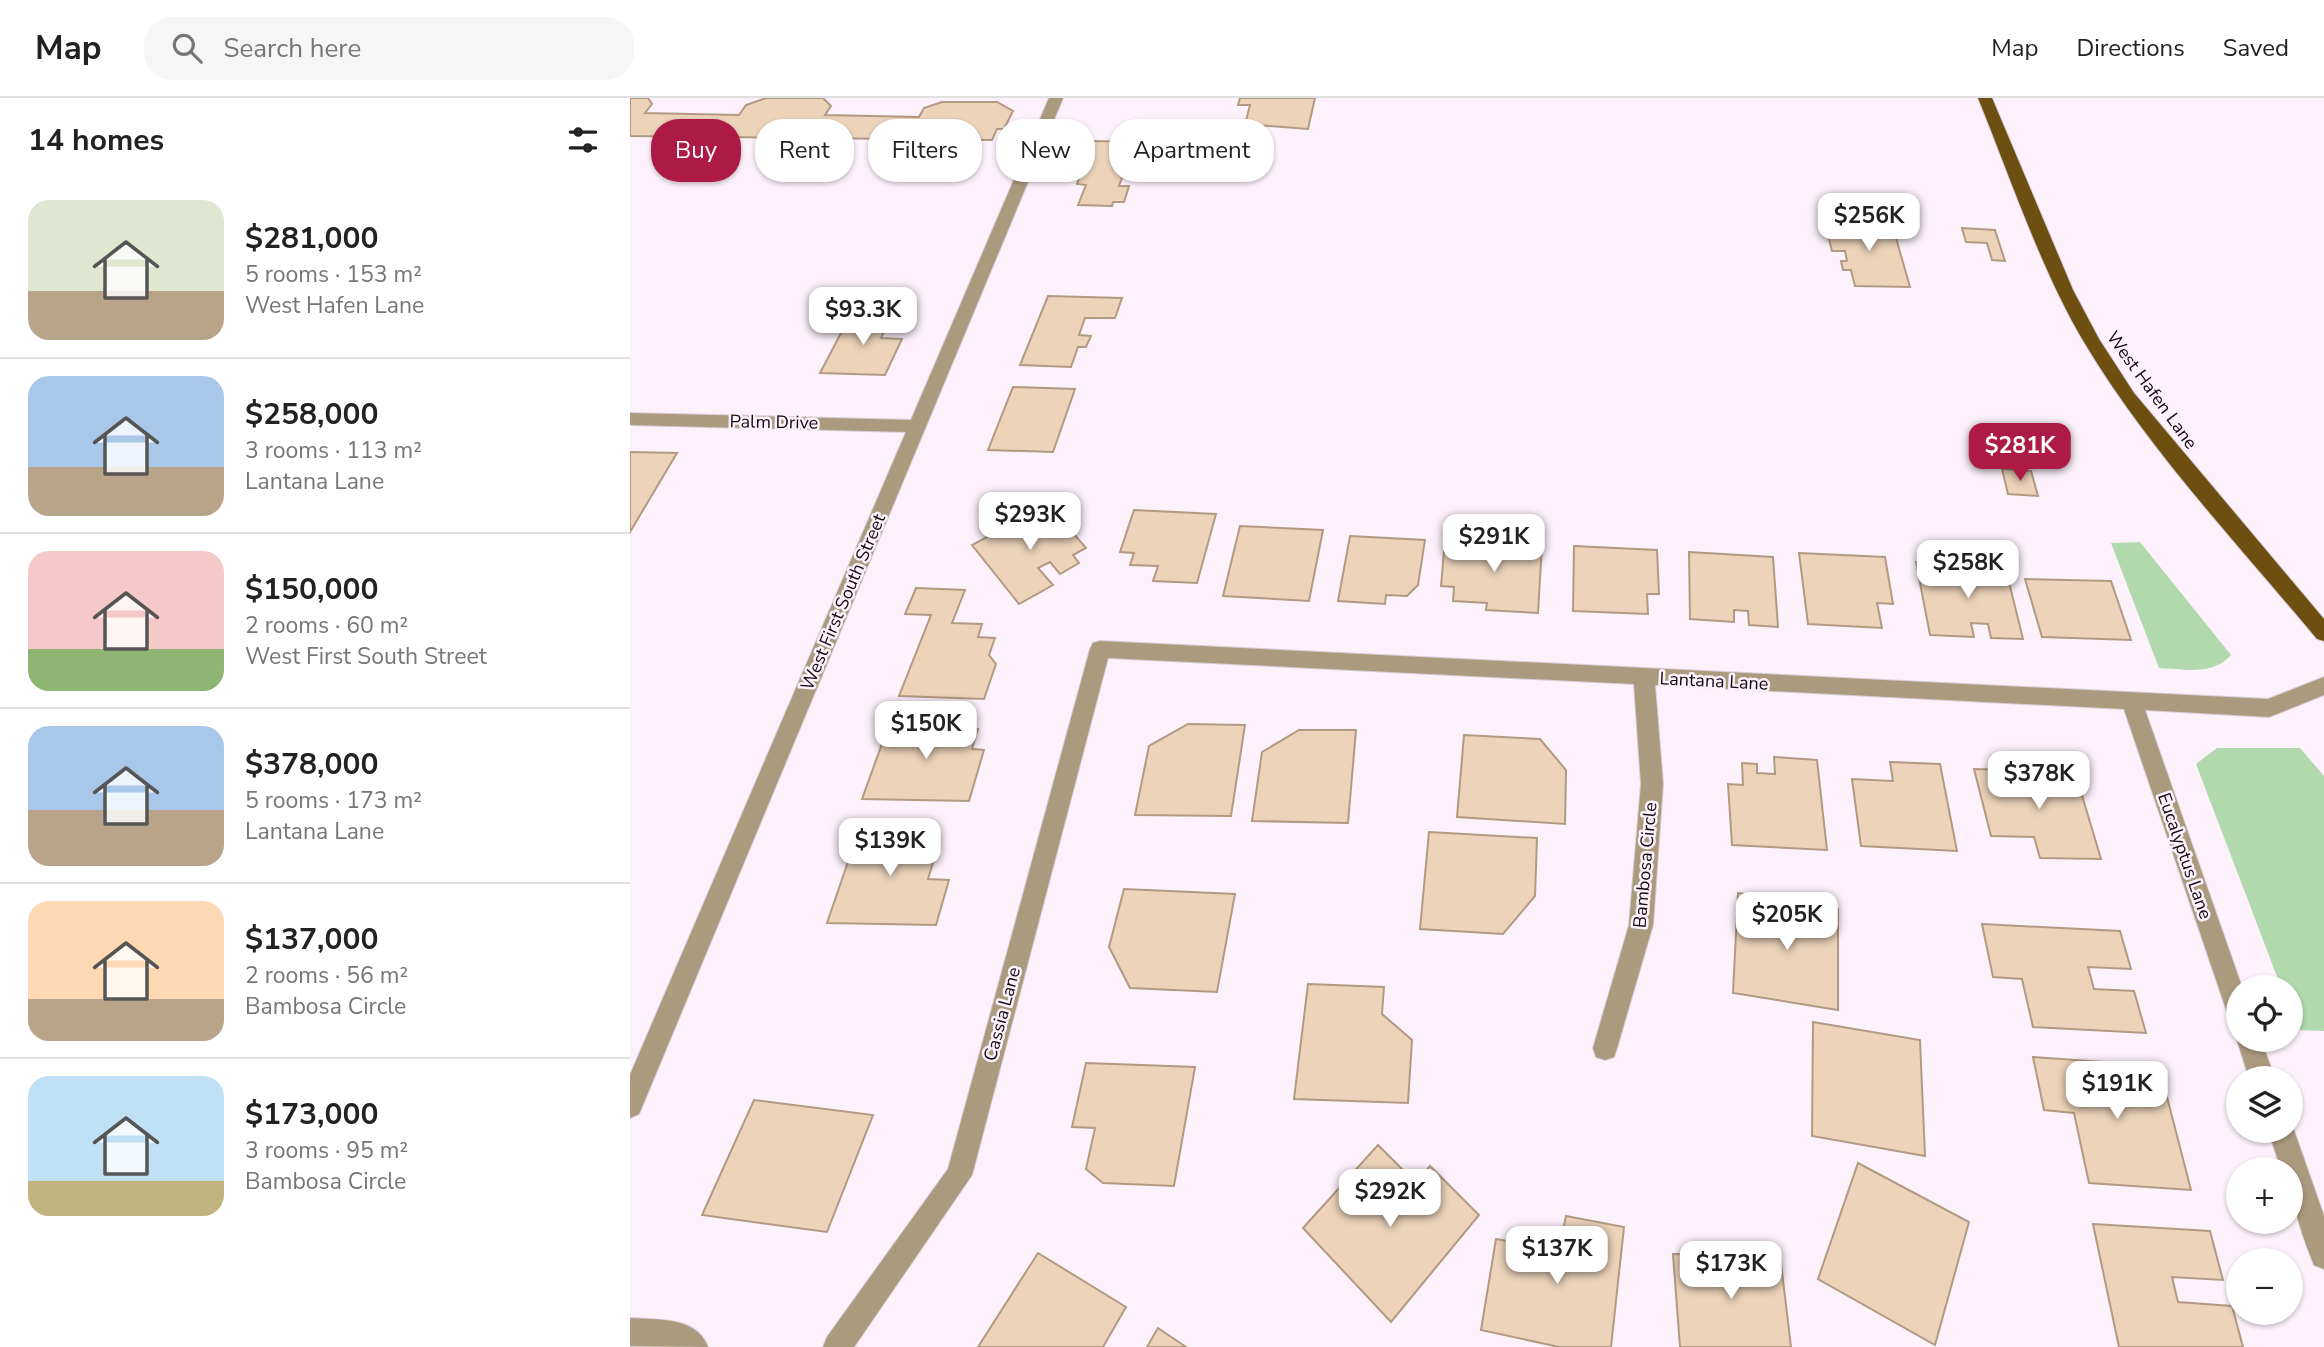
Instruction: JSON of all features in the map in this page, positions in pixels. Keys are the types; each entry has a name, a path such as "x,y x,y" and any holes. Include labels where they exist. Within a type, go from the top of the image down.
{"main road":[{"name":"West Hafen Lane","path":"1985,98 2065,290 2091,340 2128,397 2324,634"}],"street":[{"name":"West First South Street","path":"630,1105 1056,98"},
{"name":"Palm Drive","path":"630,419 917,426"},
{"name":"Lantana Lane","path":"1100,649 2269,708 2324,686"},
{"name":"Cassia Lane","path":"837,1347 959,1175 1100,649"},
{"name":"Bambosa Circle","path":"1605,1048 1641,925 1652,784 1644,677"},
{"name":"Eucalyptus Lane","path":"2132,702 2226,975"},
{"path":"2285,1143 2324,1255"},
{"path":"630,1332 677,1335 694,1347"}],"green space":[{"path":"2140,542 2231,655 2224,662 2198,670 2159,668 2111,543"},
{"path":"2217,748 2300,748 2324,776 2324,1031 2303,1030 2303,975 2276,975 2196,764"}],"building":[{"path":"630,98 648,98 652,104 645,113 739,115 746,105 766,98 823,98 831,106 825,115 919,117 924,108 942,102 997,102 1013,111 1009,119 996,119 996,131 992,140 982,140 982,119 868,119 868,139 854,138 854,119 755,119 755,137 741,137 741,119 651,119 651,136 630,136"},
{"path":"1240,98 1315,98 1308,129 1274,126 1274,119 1246,119 1250,105 1238,105"},
{"path":"1095,141 1109,141 1109,182 1120,182 1119,186 1129,186 1124,202 1113,202 1112,206 1078,205 1086,185 1077,184 1095,182"},
{"path":"1825,222 1892,224 1910,287 1855,286 1851,270 1843,270 1841,261 1847,261 1845,251 1832,251"},
{"path":"1962,228 1995,230 2005,261 1992,260 1987,243 1966,242"},
{"path":"1048,296 1122,298 1115,318 1085,318 1079,335 1091,336 1086,347 1078,347 1071,367 1020,365"},
{"path":"851,314 892,315 881,338 902,339 885,375 820,373"},
{"path":"1013,387 1075,389 1053,452 988,450"},
{"path":"630,452 677,453 630,532"},
{"path":"2002,469 2031,471 2038,496 2008,494"},
{"path":"1048,504 1086,548 1073,555 1079,563 1060,574 1050,562 1038,568 1053,585 1019,604 972,545"},
{"path":"1134,510 1216,514 1197,583 1153,581 1158,566 1130,565 1134,553 1120,552"},
{"path":"1240,526 1323,530 1309,601 1223,596"},
{"path":"1350,536 1425,540 1418,585 1407,596 1386,595 1385,604 1338,601"},
{"path":"1445,540 1542,545 1538,613 1486,610 1487,603 1453,601 1454,587 1441,586"},
{"path":"1574,546 1657,550 1659,594 1647,594 1648,614 1573,611"},
{"path":"1689,552 1773,557 1778,627 1749,625 1748,611 1734,610 1734,622 1690,619"},
{"path":"1799,553 1885,557 1893,604 1877,603 1882,628 1808,624"},
{"path":"1916,562 2005,566 2023,639 1991,638 1988,624 1971,623 1974,637 1930,635"},
{"path":"2025,579 2111,581 2131,640 2042,637"},
{"path":"916,588 965,590 952,623 982,624 978,637 995,638 989,655 996,664 984,699 899,696 931,615 905,614"},
{"path":"892,716 968,717 965,728 978,729 972,749 984,750 969,801 862,799"},
{"path":"1188,724 1245,725 1231,816 1135,815 1149,746"},
{"path":"1299,730 1356,730 1348,823 1252,821 1262,752"},
{"path":"1464,735 1540,739 1566,770 1565,824 1457,817"},
{"path":"1774,757 1817,760 1827,850 1732,845 1728,784 1743,785 1742,763 1757,764 1757,773 1775,774"},
{"path":"1890,762 1940,764 1957,851 1861,846 1852,779 1893,781"},
{"path":"1974,769 2075,772 2101,859 2040,858 2034,837 1991,836"},
{"path":"861,824 931,825 926,840 940,840 928,879 949,880 936,925 827,923"},
{"path":"1429,832 1537,838 1535,896 1503,934 1420,929"},
{"path":"1124,889 1235,894 1217,992 1130,988 1109,947"},
{"path":"1738,893 1838,909 1838,1010 1733,993"},
{"path":"1982,924 2120,931 2131,969 2088,967 2094,989 2134,991 2146,1033 2033,1027 2022,979 1993,977"},
{"path":"1308,984 1384,987 1382,1014 1412,1040 1408,1103 1294,1099"},
{"path":"1813,1022 1920,1040 1925,1156 1812,1136"},
{"path":"2033,1057 2159,1066 2191,1190 2089,1183 2074,1113 2044,1110"},
{"path":"1086,1063 1195,1067 1174,1186 1103,1183 1086,1169 1095,1128 1072,1127"},
{"path":"754,1100 873,1115 827,1232 702,1215"},
{"path":"1378,1145 1416,1183 1430,1166 1479,1215 1391,1322 1303,1228"},
{"path":"1858,1163 1969,1222 1935,1345 1818,1279"},
{"path":"1566,1216 1624,1227 1611,1347 1559,1347 1481,1330 1496,1239 1523,1244 1525,1228 1562,1235"},
{"path":"2093,1224 2210,1231 2223,1280 2172,1277 2178,1302 2226,1306 2226,1325 2237,1325 2243,1347 2119,1347"},
{"path":"1038,1253 1126,1307 1103,1347 978,1347"},
{"path":"1673,1254 1780,1255 1791,1347 1680,1347"},
{"path":"1158,1328 1186,1347 1147,1347"}]}
